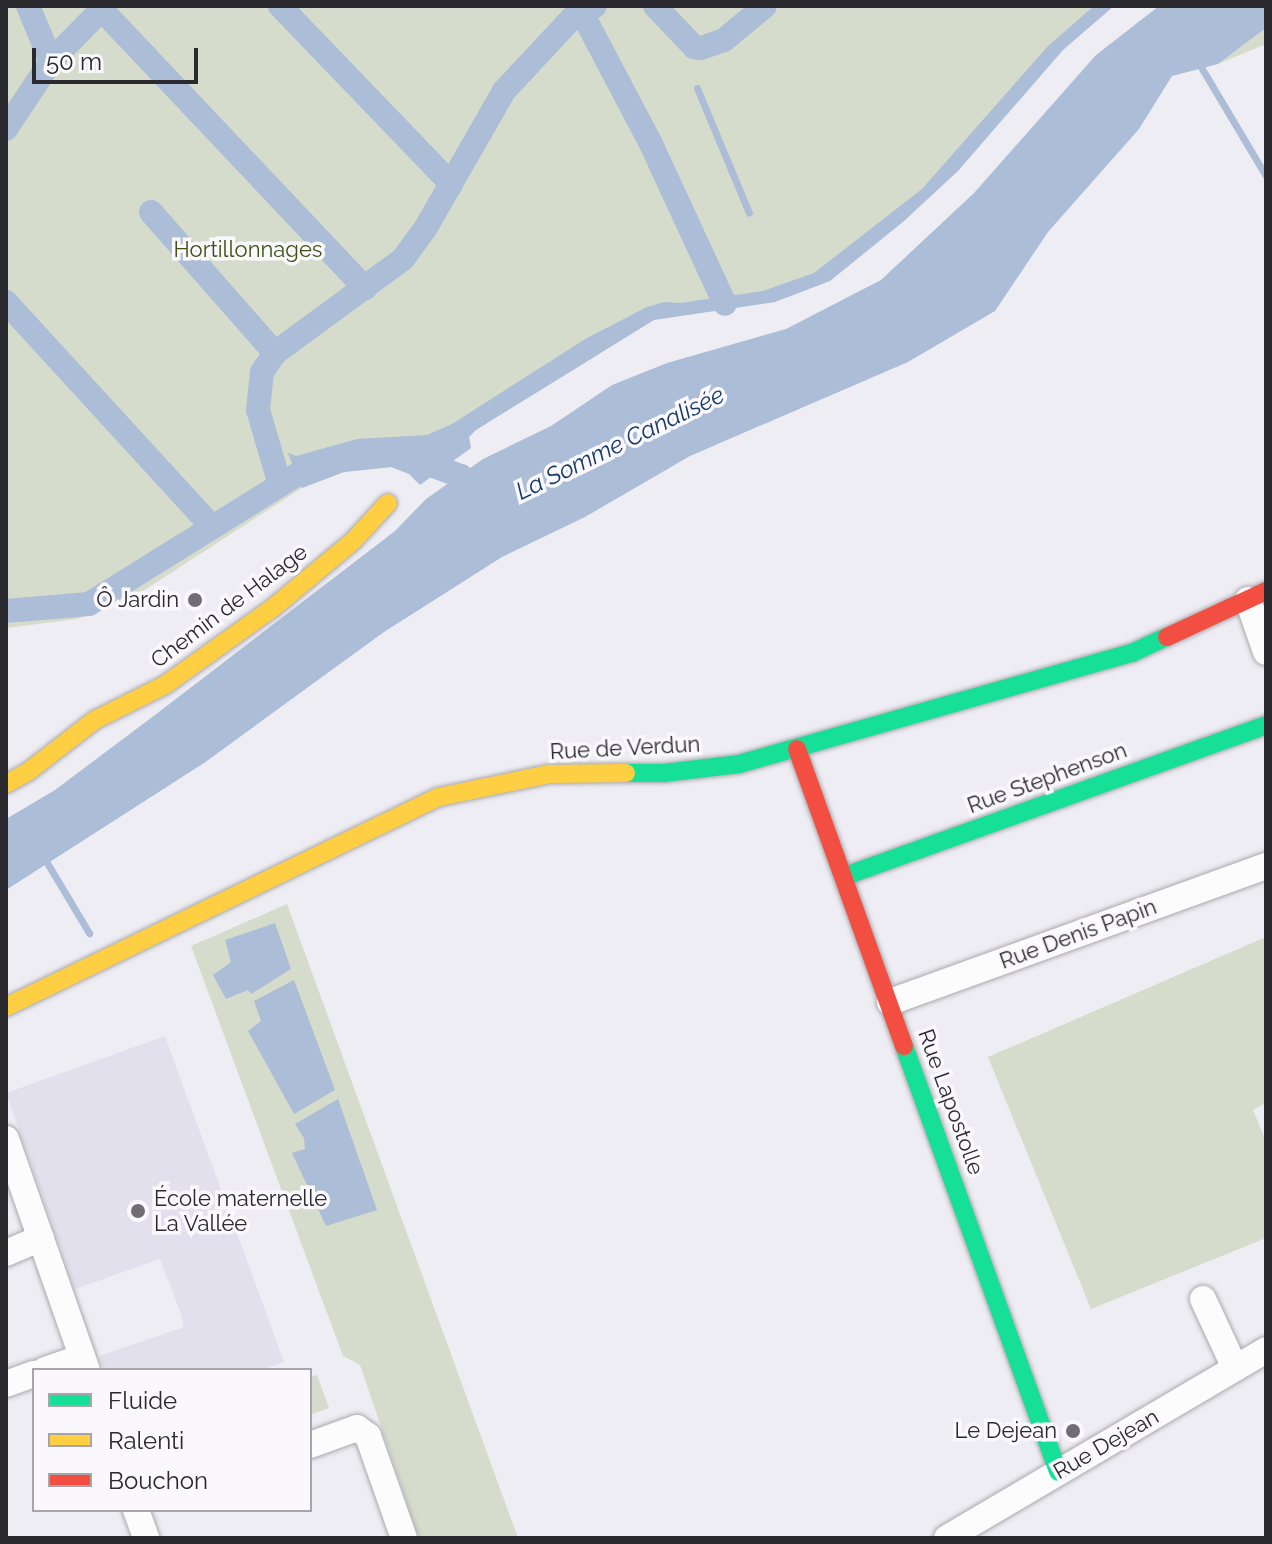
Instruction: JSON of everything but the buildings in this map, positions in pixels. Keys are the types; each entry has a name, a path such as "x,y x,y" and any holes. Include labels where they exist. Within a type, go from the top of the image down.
{"street":[{"name":"Chemin de Halage","path":"6,784 29,771 95,720 165,685 274,607 354,540 388,503"},
{"path":"1257,595 1266,652"},
{"name":"Rue de Verdun","path":"6,1007 439,797 549,774 702,770 797,749 1132,653 1257,595"},
{"name":"Rue Stephenson","path":"845,876 1266,725"},
{"name":"Rue Lapostolle","path":"797,749 1058,1472"},
{"name":"Rue Denis Papin","path":"890,1002 1266,866"},
{"path":"6,1139 84,1364 58,1368"},
{"path":"6,1253 41,1238"},
{"path":"1203,1299 1235,1368"},
{"name":"Rue Dejean","path":"947,1538 1266,1350"},
{"path":"6,1384 32,1375"},
{"path":"312,1444 357,1428 368,1436 404,1538"},
{"path":"137,1512 146,1538"}],"shaded area":[{"name":"École maternelle La Vallée","path":"165,1036 284,1362 268,1368 103,1368 99,1356 184,1327 181,1314 160,1259 75,1289 6,1093"}],"green space":[{"name":"Hortillonnages","path":"6,6 1106,6 1063,44 945,178 819,285 648,319 392,467 344,472 302,488 143,591 77,619 6,628"},
{"path":"1266,28 1266,44 1218,64"},
{"path":"287,904 518,1538 419,1538 360,1365 343,1356 191,946"},
{"path":"1266,937 1266,1103 1253,1110 1266,1141 1266,1238 1091,1309 988,1057"},
{"path":"317,1375 329,1408 312,1414 312,1376"}],"water":[{"path":"1094,6 1114,6 1063,50 958,171 904,221 830,281 775,302 654,320 476,430 469,437 471,448 420,485 409,474 391,467 344,472 302,488 288,453 296,456 357,439 427,435 452,424 587,338 647,307 664,302 680,303 763,291 814,273 922,189 1048,46"},
{"name":"La Somme Canalisée","path":"1159,6 1266,6 1266,28 1218,64 1172,76 1139,129 1048,232 995,311 908,362 690,456 585,517 502,557 384,632 204,763 6,890 6,819 55,790 155,715 395,531 426,499 483,459 551,426 612,385 667,363 786,329 881,280 974,193 1096,55"},
{"path":"275,923 291,969 251,994 248,990 226,999 213,975 231,962 225,940"},
{"path":"294,980 335,1090 294,1114 248,1031 261,1021 254,1001"},
{"path":"338,1099 377,1210 326,1226 292,1153 305,1149 304,1138 295,1124"}],"waterway":[{"path":"6,129 51,61 28,6"},
{"path":"51,61 105,6"},
{"path":"280,6 451,184"},
{"path":"280,485 258,410 262,372 275,353 403,259 425,229 504,91 572,18 595,6"},
{"path":"655,6 694,47 701,48 724,40 765,6"},
{"path":"102,10 365,288"},
{"path":"582,13 651,144 725,304"},
{"path":"1198,62 1266,176"},
{"path":"697,88 749,213"},
{"path":"151,212 275,353"},
{"path":"6,302 211,526"},
{"path":"411,458 461,476 482,498"},
{"path":"6,611 89,604 295,476"},
{"path":"43,856 89,933"}],"traffic: fast":[{"path":"626,773 664,773 739,764 1132,653 1167,637"},
{"path":"845,876 1266,725"},
{"path":"904,1046 1058,1472"}],"traffic: slow":[{"path":"6,784 29,771 95,720 165,685 274,607 354,540 388,503"},
{"path":"6,1007 439,797 549,774 626,773"}],"traffic: jam":[{"path":"1167,637 1266,591"},
{"path":"797,749 904,1046"}],"place":[{"name":"Ô Jardin","path":"195,600"},
{"name":"École maternelle La Vallée","path":"138,1211"},
{"name":"Le Dejean","path":"1073,1431"}]}
